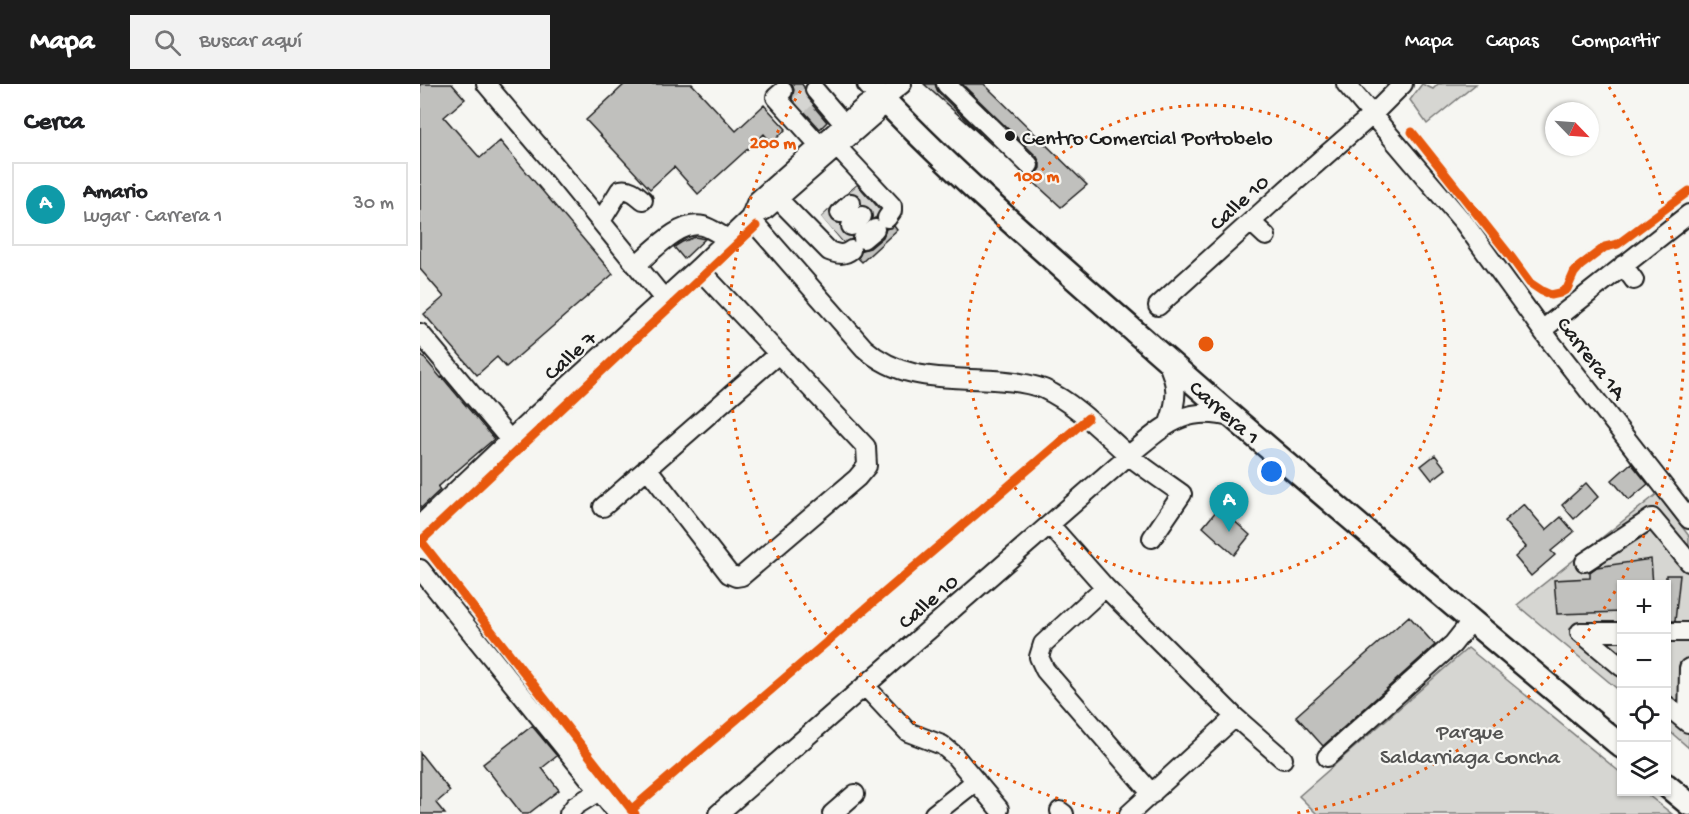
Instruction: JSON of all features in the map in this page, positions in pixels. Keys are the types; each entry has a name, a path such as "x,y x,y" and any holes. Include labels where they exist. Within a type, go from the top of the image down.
{"main road":[{"name":"Carrera 1","path":"876,92 961,176 1165,358 1617,743"},
{"path":"1671,789 1689,804"}],"street":[{"path":"486,84 664,299"},
{"name":"Calle 7","path":"420,525 699,268 750,218 765,210 778,199 841,120 866,105 876,92 902,84"},
{"path":"946,84 1029,165"},
{"name":"Carrera 1A","path":"1346,84 1465,224 1545,340 1689,519"},
{"name":"Calle 10","path":"1158,306 1251,222 1282,185 1372,115 1403,84"},
{"path":"816,89 841,120"},
{"path":"778,199 855,220 824,144 794,110 776,98 783,91"},
{"name":"Calle 7","path":"750,218 757,201 824,144 875,114 876,92"},
{"path":"601,221 620,190 626,189 633,192 643,200"},
{"path":"1545,340 1623,265 1689,214"},
{"path":"750,218 864,348 879,359 914,374 1002,381 1038,387 1071,404 1129,455 1182,495 1152,538"},
{"path":"1251,222 1266,236"},
{"path":"636,265 680,228 692,225 704,226 728,239"},
{"path":"1623,265 1634,280"},
{"path":"647,468 729,574 736,577 742,576 857,478 867,466 866,447 699,268"},
{"path":"420,333 510,440"},
{"path":"603,507 778,354"},
{"path":"1165,358 1173,373 1176,390 1175,407 1169,423"},
{"path":"483,408 507,418 534,418"},
{"path":"1169,423 1181,417 1208,413 1234,418"},
{"name":"Calle 10","path":"717,814 1129,455 1169,423"},
{"path":"1585,562 1652,518 1689,562"},
{"path":"1050,525 1105,586 1235,717 1283,759"},
{"path":"420,569 618,814"},
{"path":"1105,586 1043,644 1039,657 1045,670 1152,794"},
{"path":"1327,757 1453,644 1472,620"},
{"path":"1617,632 1580,632 1617,663"},
{"path":"1671,632 1689,632"},
{"path":"1671,709 1688,723 1689,669"},
{"path":"865,686 908,732 942,745 954,755 999,809"},
{"path":"1129,814 1235,717"},
{"path":"934,814 976,782"},
{"path":"569,814 575,806 599,791"},
{"path":"832,814 855,794"}],"green space":[{"path":"1422,84 1433,89 1438,84 1476,84 1427,124 1410,100"},
{"path":"1657,494 1689,536 1689,748 1671,732 1671,580 1617,580 1617,689 1517,605"},
{"name":"Parque Saldarriaga Concha","path":"1468,648 1617,770 1617,796 1649,796 1672,814 1317,814 1299,796"}],"building":[{"path":"420,84 452,84 465,99 444,117 480,158 500,141 613,274 506,367 497,357 477,375 424,314 444,297 420,269"},
{"path":"625,84 692,84 736,131 764,105 786,129 772,143 764,134 698,194 674,167 650,189 586,120"},
{"path":"792,84 802,84 806,97 827,122 820,129 792,98 794,90"},
{"path":"924,84 935,84 938,92 993,146"},
{"path":"962,84 984,84 1087,185 1061,207 1027,176 1033,176 1040,168 1037,157"},
{"path":"857,185 879,209 876,218 873,218 870,208 862,205 859,195 849,192"},
{"path":"829,210 831,220 840,224 842,233 852,239 843,242 822,217"},
{"path":"894,226 897,230 862,262 858,258 862,250 870,248 883,237 886,229"},
{"path":"695,237 705,239 684,259 674,247"},
{"path":"420,353 494,439 438,487 440,490 420,509"},
{"path":"1435,455 1446,469 1432,480 1421,466"},
{"path":"1631,463 1648,484 1629,500 1612,480"},
{"path":"1586,483 1598,497 1574,519 1562,505"},
{"path":"1524,504 1546,530 1561,517 1574,532 1551,551 1555,555 1531,576 1515,557 1526,547 1504,521"},
{"path":"1221,509 1250,535 1234,555 1203,527 1217,510 1219,512"},
{"path":"1651,559 1653,580 1617,580 1617,612 1557,614 1554,580 1590,578 1590,572 1597,567"},
{"path":"1666,575 1680,575 1675,621 1671,621 1671,580 1666,580"},
{"path":"1409,616 1435,645 1323,746 1296,716"},
{"path":"532,726 557,756 542,768 559,790 528,814 522,814 483,764"},
{"path":"420,753 450,791 436,803 445,814 420,814"}],"tunnel":[{"path":"797,107 811,94"},
{"path":"851,203 863,192"},
{"path":"862,216 875,205"},
{"path":"827,224 840,213"},
{"path":"839,237 851,226"}],"cycle path":[{"path":"1412,132 1530,283 1551,295 1567,289 1580,266 1605,247 1618,244 1689,191"},
{"path":"635,814 421,541 756,226"},
{"path":"631,810 1088,418"}],"place":[{"name":"Centro Comercial Portobelo","path":"1010,136"},
{"name":"Amario","path":"1229,532"}]}
